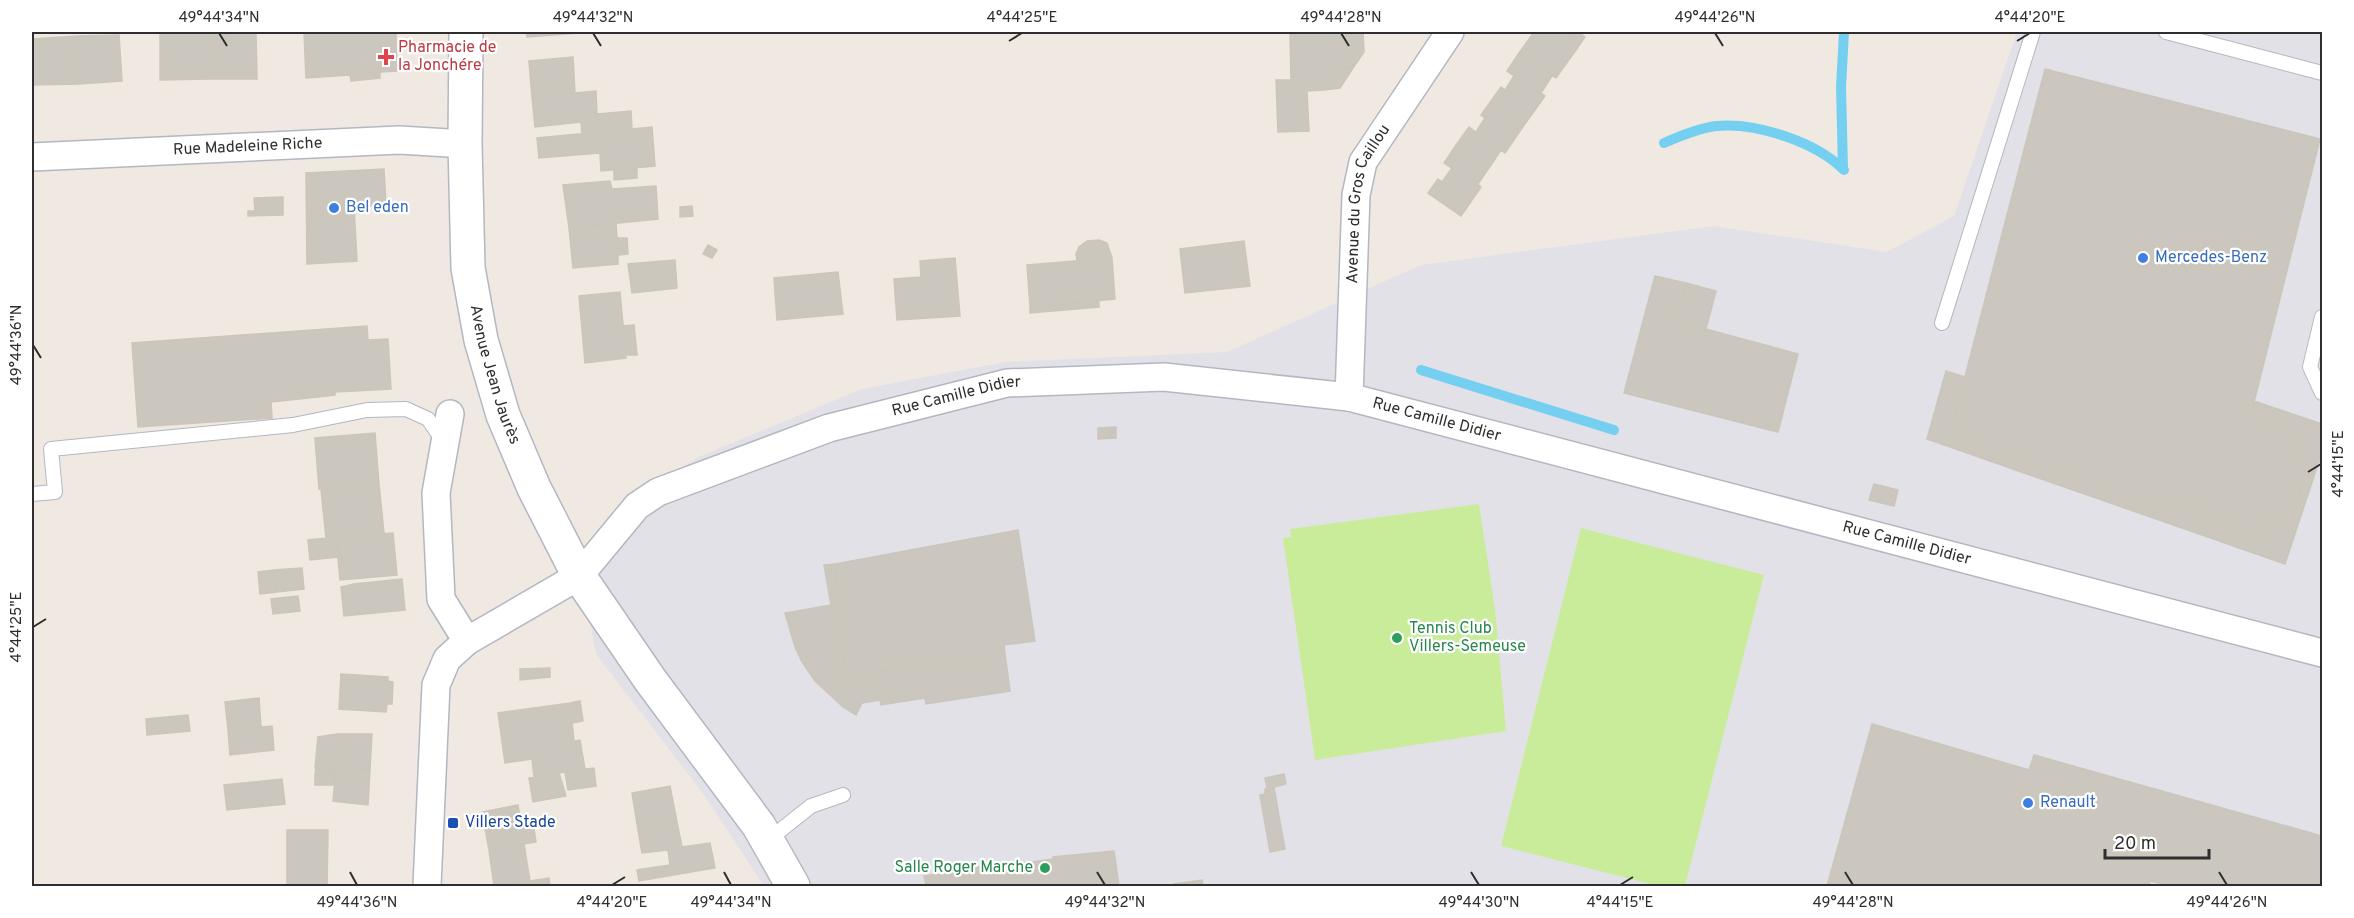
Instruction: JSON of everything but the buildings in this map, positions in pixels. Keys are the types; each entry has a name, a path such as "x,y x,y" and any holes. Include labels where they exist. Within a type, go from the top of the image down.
{"main road":[{"name":"Avenue Jean Jaurès","path":"466,32 465,144 468,268 481,340 507,425 534,488 579,576 651,681 759,826 793,886"}],"street":[{"name":"Avenue du Gros Caillou","path":"1349,397 1356,195 1363,162 1450,32"},
{"name":"Rue Madeleine Riche","path":"32,158 399,140 465,144"},
{"name":"Rue Camille Didier","path":"579,576 637,506 658,492 829,428 1007,383 1164,377 1349,397 2322,653"},
{"path":"450,414 436,494 441,599 467,640"},
{"path":"426,886 436,685 447,659 467,640 579,576"}],"lane":[{"path":"1942,323 2033,32"},
{"path":"2166,32 2322,73"},
{"path":"2322,317 2310,366 2322,393"},
{"path":"32,494 55,492 51,449 293,425 367,410 406,409 428,419 445,444"},
{"path":"767,841 811,806 843,795"}],"shaded area":[{"path":"2017,32 2322,32 2322,886 764,886 705,796 596,654 589,616 589,580 649,487 701,456 862,389 1005,362 1227,352 1421,265 1714,226 1887,252 1954,216"}],"green space":[{"name":"Tennis Club Villers-Semeuse","path":"1479,504 1495,609 1506,731 1315,760 1283,538 1291,537 1290,529"},
{"path":"1581,528 1764,575 1685,886 1658,886 1501,846"}],"waterway":[{"path":"1843,169 1841,87 1844,32"},
{"path":"1664,143 1710,127 1749,127 1802,143 1818,151 1844,170"},
{"path":"1421,370 1614,430"}],"place":[{"name":"Pharmacie de la Jonchére","path":"386,57"},
{"name":"Bel eden","path":"334,208"},
{"name":"Mercedes-Benz","path":"2143,258"},
{"name":"Tennis Club Villers-Semeuse","path":"1397,638"},
{"name":"Renault","path":"2028,803"},
{"name":"Villers Stade","path":"453,823"},
{"name":"Salle Roger Marche","path":"1045,868"}]}
